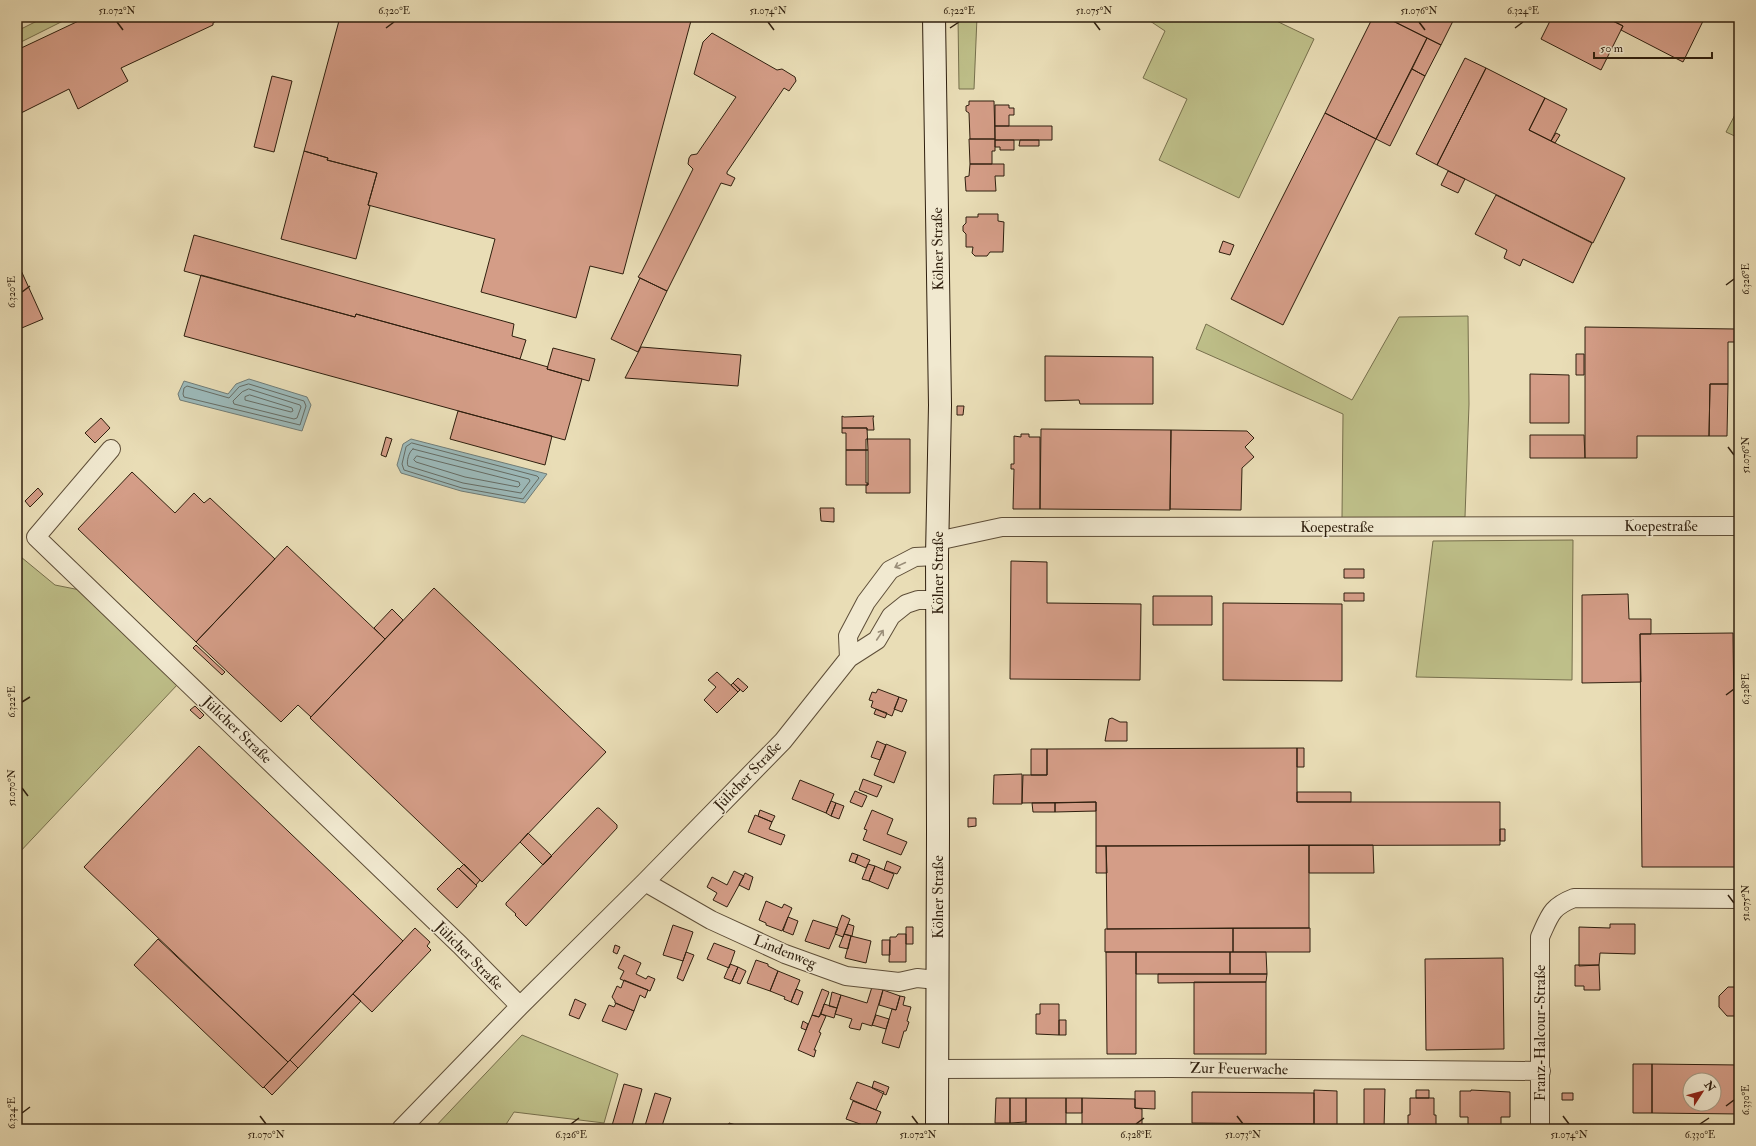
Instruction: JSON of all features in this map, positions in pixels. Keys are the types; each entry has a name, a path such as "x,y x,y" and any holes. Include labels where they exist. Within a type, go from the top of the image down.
{"main road":[{"name":"Kölner Straße","path":"934,17 940,404 937,549 937,1129"}],"street":[{"name":"Jülicher Straße","path":"111,449 36,537 460,945 520,1006"},
{"name":"Koepestraße","path":"937,549 1002,527 1739,526"},
{"path":"849,658 848,636 866,602 890,570 937,549"},
{"name":"Jülicher Straße","path":"401,1129 520,1006 645,882 783,741 849,658 877,640 892,616 906,604 918,600 938,600"},
{"name":"Lindenweg","path":"645,882 711,920 785,954 846,976 899,982 917,978 937,980"},
{"name":"Franz-Halcour-Straße","path":"1540,1129 1540,937 1550,916 1560,904 1574,898 1739,898"},
{"name":"Zur Feuerwache","path":"937,1069 1170,1068 1540,1071"}],"green space":[{"path":"45,17 71,17 17,44 17,31"},
{"path":"958,17 977,17 974,89 959,89"},
{"path":"1144,17 1268,17 1314,39 1239,198 1159,160 1187,99 1143,78 1165,31"},
{"path":"1739,107 1739,138 1726,132"},
{"path":"1468,316 1469,404 1465,517 1342,518 1343,414 1196,349 1206,324 1352,400 1399,317"},
{"path":"1573,540 1572,680 1416,677 1433,541"},
{"path":"21,557 55,585 80,590 178,684 17,855 17,562"},
{"path":"522,1035 618,1074 604,1123 514,1112 503,1129 433,1129"}],"water":[{"path":"249,379 307,397 311,405 302,431 180,400 178,394 184,381 228,394 236,384"},
{"path":"411,439 547,474 525,503 461,491 401,473 397,465 403,444"}],"building":[{"path":"87,17 223,17 213,23 213,25 121,68 128,81 78,109 69,89 17,115 17,50"},
{"path":"340,17 692,17 623,274 590,266 576,318 481,292 495,239 368,205 377,173 327,160 328,158 304,151"},
{"path":"1373,17 1385,17 1427,38 1376,139 1325,113"},
{"path":"1385,17 1455,17 1441,45"},
{"path":"1552,17 1604,17 1623,26 1601,70 1541,39"},
{"path":"1606,17 1705,17 1683,62 1621,30 1623,26"},
{"path":"712,33 777,70 782,69 795,77 796,81 789,91 784,88 727,172 727,174 735,178 731,186 721,183 667,291 638,277 693,169 688,164 689,158 691,155 697,154 736,97 694,74 703,42"},
{"path":"1427,38 1441,45 1425,76 1412,69"},
{"path":"1465,58 1486,68 1437,165 1416,154"},
{"path":"1486,68 1545,98 1529,130 1625,178 1593,243 1437,165"},
{"path":"1412,69 1425,76 1390,146 1376,139"},
{"path":"272,76 292,81 274,152 254,147"},
{"path":"1545,98 1567,109 1551,141 1529,130"},
{"path":"969,101 994,101 995,139 970,139 969,113 966,111 966,106 969,105"},
{"path":"995,105 1009,105 1009,108 1014,108 1014,115 1009,115 1009,126 995,126"},
{"path":"1325,113 1376,139 1283,325 1231,299"},
{"path":"995,126 1052,126 1052,140 995,140"},
{"path":"1556,133 1560,135 1555,143 1551,141"},
{"path":"969,139 995,139 995,151 992,151 992,164 970,164"},
{"path":"995,140 1014,140 1014,150 1000,150 1000,147 995,147"},
{"path":"1020,140 1039,140 1039,146 1019,146"},
{"path":"304,151 328,158 327,160 377,173 356,259 281,239"},
{"path":"970,164 1004,164 1004,176 995,176 996,191 966,191 965,177 969,176"},
{"path":"1448,171 1465,179 1458,193 1441,185"},
{"path":"1496,195 1592,243 1573,283 1523,259 1520,266 1504,258 1507,250 1475,234"},
{"path":"978,214 998,214 998,221 1004,222 1003,252 990,252 987,256 975,256 972,253 973,247 966,247 966,234 963,231 963,226 966,223 966,217 978,217"},
{"path":"194,235 514,324 512,336 526,340 520,359 356,314 355,317 184,271"},
{"path":"1223,241 1234,245 1230,255 1219,252"},
{"path":"19,266 43,319 17,330 17,267"},
{"path":"201,275 355,317 356,314 548,367 547,369 582,379 565,440 184,336"},
{"path":"640,278 667,291 638,352 611,339"},
{"path":"1585,327 1736,329 1736,342 1728,342 1728,384 1710,384 1709,436 1637,436 1637,458 1585,458"},
{"path":"641,347 741,355 738,386 625,378"},
{"path":"553,348 595,359 589,381 547,369"},
{"path":"1576,354 1584,354 1584,375 1576,375"},
{"path":"1045,356 1153,357 1153,404 1080,404 1079,400 1045,401"},
{"path":"1530,374 1569,375 1569,423 1530,423"},
{"path":"1710,384 1728,384 1727,436 1709,436"},
{"path":"957,406 964,406 963,415 957,415"},
{"path":"458,411 552,436 545,465 450,439"},
{"path":"842,416 874,416 874,430 867,430 867,428 842,428"},
{"path":"101,418 110,428 95,443 85,433"},
{"path":"842,428 867,428 868,450 846,450 846,433 842,433"},
{"path":"1041,429 1171,430 1170,510 1040,509"},
{"path":"1171,430 1247,431 1254,438 1245,447 1254,457 1242,468 1241,510 1170,509"},
{"path":"1021,434 1029,434 1029,437 1040,437 1040,509 1013,509 1014,469 1011,469 1011,464 1014,464 1014,436 1021,437"},
{"path":"1530,435 1584,435 1585,458 1530,458"},
{"path":"386,437 392,439 386,457 381,455"},
{"path":"866,439 910,439 910,493 866,493 866,485 868,485 868,483 866,483"},
{"path":"846,450 868,450 868,485 846,485"},
{"path":"132,472 175,513 194,493 204,503 210,498 275,559 196,642 78,529"},
{"path":"38,488 43,494 30,507 25,501"},
{"path":"820,508 834,508 834,522 821,521"},
{"path":"287,546 385,639 311,717 298,705 281,722 196,642"},
{"path":"1011,561 1047,562 1047,603 1141,604 1140,680 1010,679"},
{"path":"1344,569 1364,569 1364,578 1344,578"},
{"path":"434,588 606,752 482,882 310,718"},
{"path":"1344,593 1364,593 1364,601 1344,601"},
{"path":"1628,594 1629,619 1651,619 1651,634 1640,634 1641,682 1582,683 1582,595"},
{"path":"1153,596 1212,596 1212,625 1153,625"},
{"path":"1223,603 1342,604 1342,681 1223,680"},
{"path":"392,609 403,620 385,639 374,628"},
{"path":"1733,633 1736,867 1642,867 1640,634"},
{"path":"196,645 225,672 222,675 193,648"},
{"path":"717,672 738,692 717,713 704,700 716,687 708,680"},
{"path":"738,678 748,687 743,692 733,683"},
{"path":"733,683 740,690 738,692 731,685"},
{"path":"878,689 899,697 892,716 871,707 873,701 869,700 872,692 876,693"},
{"path":"899,697 907,700 902,712 894,709"},
{"path":"195,706 204,715 200,719 190,710"},
{"path":"876,709 887,713 885,718 874,714"},
{"path":"1112,718 1120,722 1127,722 1127,741 1105,741 1109,719"},
{"path":"877,741 886,745 880,760 871,757"},
{"path":"886,744 906,752 894,783 874,775"},
{"path":"199,746 403,941 288,1062 84,867"},
{"path":"1297,748 1297,802 1500,802 1500,845 1096,846 1096,802 1022,803 1023,775 1047,775 1047,749"},
{"path":"1297,748 1304,748 1304,767 1297,767"},
{"path":"1031,749 1047,749 1047,775 1031,775"},
{"path":"1022,774 1022,804 993,804 994,775"},
{"path":"863,779 882,786 877,797 859,790"},
{"path":"800,780 834,794 826,813 792,799"},
{"path":"855,791 867,796 862,807 850,802"},
{"path":"1297,792 1351,792 1351,802 1297,802"},
{"path":"831,801 836,803 831,816 826,813"},
{"path":"1096,802 1096,811 1055,812 1055,803"},
{"path":"836,803 844,806 839,819 831,816"},
{"path":"1032,803 1055,803 1055,812 1033,812"},
{"path":"597,808 599,808 617,825 617,828 526,926 506,905 506,903"},
{"path":"760,810 775,816 772,822 758,816"},
{"path":"872,810 893,819 887,834 907,842 901,855 863,840 867,830 864,829"},
{"path":"755,815 772,822 769,829 785,835 781,845 748,832"},
{"path":"968,818 976,818 976,826 968,827"},
{"path":"1500,829 1505,829 1505,841 1500,841"},
{"path":"528,833 552,856 543,865 520,842"},
{"path":"1309,845 1373,845 1374,873 1309,873"},
{"path":"1309,845 1309,928 1107,929 1106,846"},
{"path":"1096,846 1106,846 1107,873 1096,873"},
{"path":"852,853 858,855 855,863 849,861"},
{"path":"858,855 870,860 866,868 855,863"},
{"path":"887,861 901,867 897,874 884,870"},
{"path":"464,864 480,880 476,885 459,869"},
{"path":"868,864 875,866 869,881 862,879"},
{"path":"875,866 894,874 888,889 869,881"},
{"path":"458,868 477,886 457,908 437,889"},
{"path":"734,871 744,876 727,907 713,900 717,893 707,887 712,877 727,885"},
{"path":"745,873 753,877 749,890 739,885"},
{"path":"766,901 782,908 784,904 792,908 782,931 766,925 766,923 759,920"},
{"path":"842,915 850,919 843,937 835,934"},
{"path":"788,917 798,921 793,935 783,931"},
{"path":"813,920 838,928 829,949 805,941"},
{"path":"848,924 854,926 852,936 844,934"},
{"path":"1610,924 1635,924 1635,954 1600,953 1599,965 1579,966 1579,927 1610,928"},
{"path":"673,925 693,932 683,961 663,955"},
{"path":"906,927 913,927 913,944 906,944"},
{"path":"415,928 430,942 427,946 431,950 372,1012 353,994"},
{"path":"1233,928 1310,928 1310,952 1233,952"},
{"path":"1233,928 1233,952 1105,952 1105,929"},
{"path":"844,934 851,936 848,949 839,947"},
{"path":"898,934 906,934 906,962 889,962 890,937 896,937"},
{"path":"851,936 871,941 866,963 845,958"},
{"path":"158,939 288,1062 263,1088 134,965"},
{"path":"882,940 890,940 890,955 882,955"},
{"path":"714,943 735,951 729,968 707,959"},
{"path":"615,945 620,947 617,954 613,952"},
{"path":"686,952 694,955 683,981 677,978"},
{"path":"1106,952 1136,952 1136,1054 1107,1054"},
{"path":"1136,952 1230,952 1230,974 1136,974"},
{"path":"1230,952 1266,952 1267,974 1230,974"},
{"path":"624,955 641,963 636,974 646,979 648,976 655,979 650,991 620,979 624,971 618,968"},
{"path":"1503,958 1504,1049 1426,1050 1425,959"},
{"path":"756,960 768,964 768,966 778,971 770,991 747,983"},
{"path":"730,964 738,967 732,981 724,978"},
{"path":"1575,965 1599,965 1600,990 1584,990 1584,986 1575,986"},
{"path":"738,967 746,971 740,984 732,981"},
{"path":"778,971 800,980 791,1002 784,999 785,997 770,991"},
{"path":"1158,974 1267,974 1266,982 1158,983"},
{"path":"624,980 648,990 645,998 640,995 634,1011 615,1003 612,997 617,986 621,988"},
{"path":"1194,982 1266,982 1266,1054 1194,1054"},
{"path":"872,987 883,990 872,1026 862,1023 860,1030 850,1028 852,1019 835,1014 841,995 867,1003"},
{"path":"1728,987 1739,987 1739,1016 1727,1016 1719,1007 1719,996"},
{"path":"796,989 803,992 798,1005 791,1002"},
{"path":"822,989 829,992 819,1017 812,1015"},
{"path":"883,990 900,996 896,1010 879,1005"},
{"path":"832,992 841,995 837,1008 829,1006"},
{"path":"353,994 361,1001 298,1068 290,1060"},
{"path":"900,996 905,997 903,1005 911,1007 907,1021 909,1022 906,1031 904,1031 899,1048 882,1043 892,1009 896,1010"},
{"path":"575,999 586,1004 579,1019 569,1015"},
{"path":"616,1003 634,1011 626,1030 602,1021 609,1005 614,1007"},
{"path":"824,1004 837,1008 834,1018 821,1014"},
{"path":"1040,1004 1059,1004 1059,1035 1036,1034 1036,1014 1040,1014"},
{"path":"821,1014 826,1016 819,1032 821,1033 814,1050 816,1050 814,1057 798,1050 812,1015 819,1017"},
{"path":"876,1015 889,1019 886,1029 872,1025"},
{"path":"1059,1020 1066,1020 1066,1035 1059,1035"},
{"path":"803,1021 808,1024 806,1030 801,1028"},
{"path":"290,1060 298,1068 272,1095 264,1087"},
{"path":"1633,1064 1652,1064 1652,1113 1633,1113"},
{"path":"1652,1064 1739,1065 1739,1114 1652,1113"},
{"path":"874,1081 889,1087 886,1095 872,1088"},
{"path":"857,1082 884,1092 876,1110 850,1099"},
{"path":"624,1084 642,1089 631,1129 611,1129"},
{"path":"1364,1089 1385,1089 1384,1129 1364,1129"},
{"path":"1314,1090 1337,1091 1337,1129 1314,1129"},
{"path":"1416,1090 1429,1090 1429,1098 1416,1098"},
{"path":"1471,1090 1510,1092 1510,1117 1501,1117 1501,1129 1468,1129 1468,1117 1460,1117 1460,1091"},
{"path":"1135,1091 1155,1091 1155,1109 1135,1108"},
{"path":"1192,1092 1314,1093 1314,1124 1192,1123"},
{"path":"655,1093 671,1098 661,1129 644,1129"},
{"path":"1562,1093 1573,1093 1573,1100 1562,1100"},
{"path":"996,1098 1010,1098 1010,1123 995,1123"},
{"path":"1010,1098 1026,1098 1026,1122 1010,1123"},
{"path":"1026,1098 1066,1098 1066,1129 1026,1129"},
{"path":"1066,1098 1082,1098 1082,1113 1066,1113"},
{"path":"1082,1098 1135,1099 1135,1108 1142,1109 1142,1129 1082,1129"},
{"path":"1410,1098 1434,1098 1436,1129 1408,1129"},
{"path":"853,1101 881,1112 874,1129 846,1119"},
{"path":"729,1123 750,1129 727,1129"},
{"path":"862,1125 872,1129 860,1129"},
{"path":"1662,1125 1739,1126 1739,1129 1662,1129"}]}
